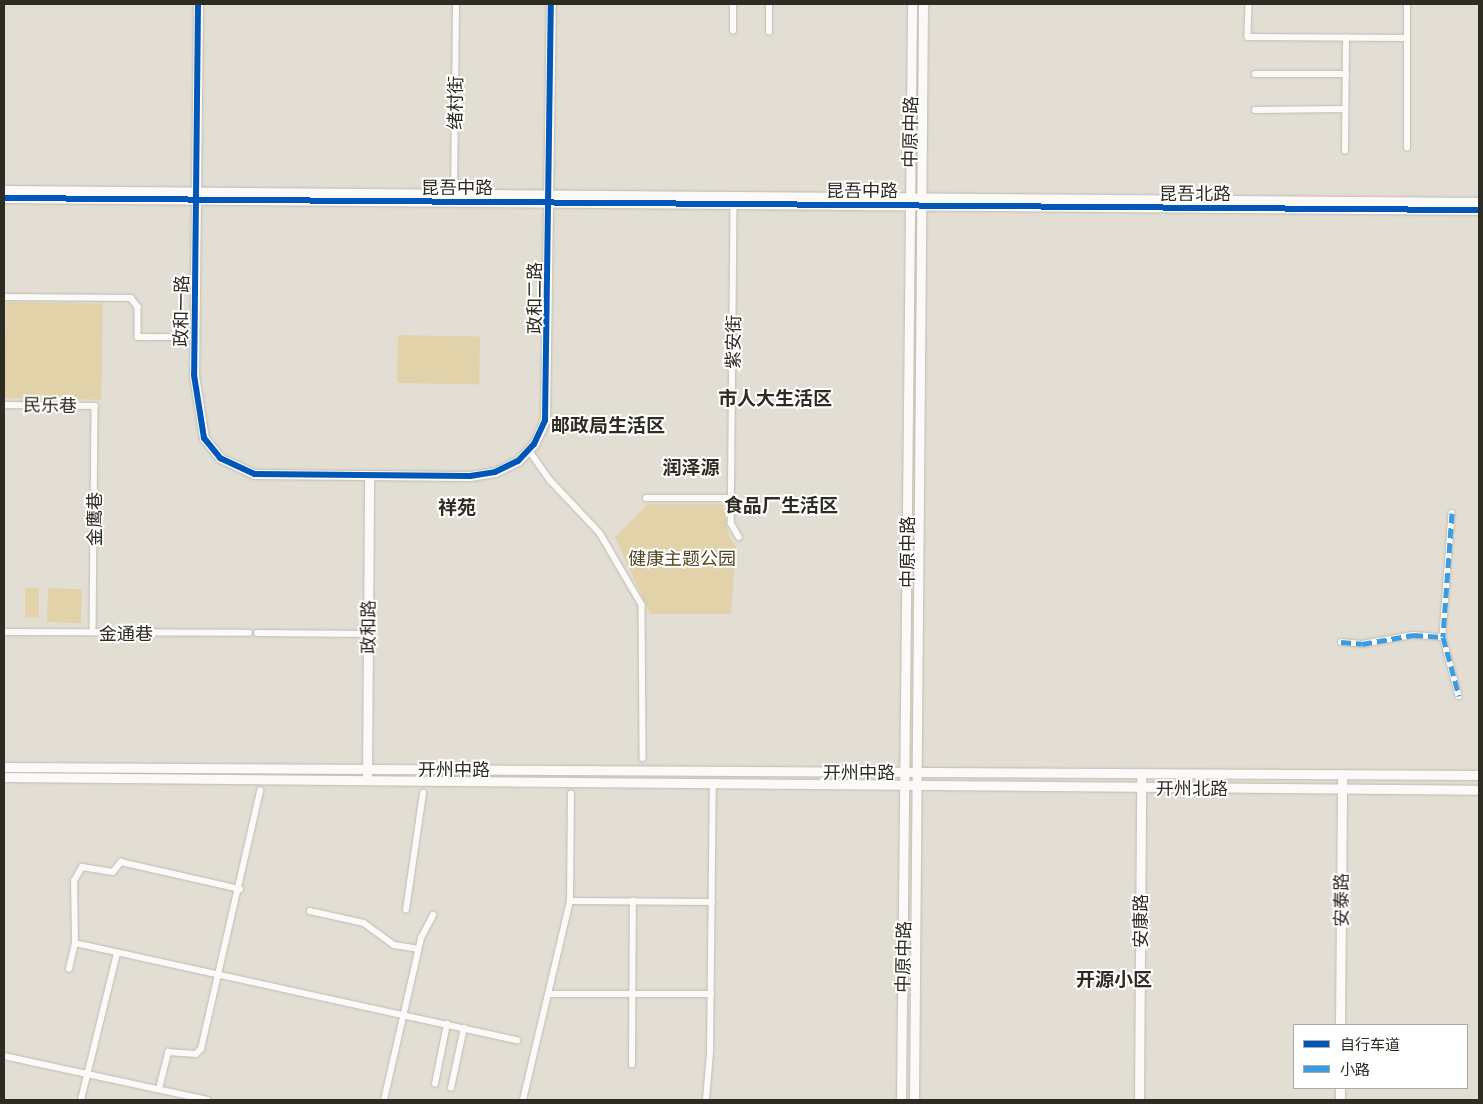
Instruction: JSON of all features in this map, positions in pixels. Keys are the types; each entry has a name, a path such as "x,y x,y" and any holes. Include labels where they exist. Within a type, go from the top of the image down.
{"main road":[{"name":"政和一路","path":"198,4 196,337 198,426 220,458 255,474 369,476"},
{"name":"政和二路","path":"369,476 482,475 504,469 529,450 541,433 548,401 551,4"},
{"name":"中原中路","path":"901,1100 912,4"},
{"name":"中原中路","path":"914,1100 923,4"},
{"name":"昆吾中路","path":"4,190 197,196"},
{"name":"昆吾中路","path":"4,198 197,196 910,201"},
{"name":"昆吾中路","path":"550,198 734,204 910,201"},
{"name":"昆吾北路","path":"910,201 1479,202"},
{"name":"昆吾北路","path":"922,201 1479,210"},
{"name":"政和路","path":"367,779 369,476"},
{"name":"开州中路","path":"4,767 905,771"},
{"name":"开州北路","path":"905,771 1479,775"},
{"name":"安康路","path":"1139,1100 1141,772"},
{"name":"安泰路","path":"1340,1024 1342,774"},
{"name":"开州中路","path":"4,777 367,779 905,786"},
{"name":"开州北路","path":"905,786 1479,790"}],"street":[{"name":"绪村街","path":"454,198 456,4"},
{"path":"733,4 733,31"},
{"path":"769,4 769,32"},
{"path":"1249,4 1248,37 1407,38"},
{"path":"1407,4 1407,148"},
{"path":"1345,151 1346,38"},
{"path":"1255,74 1346,74"},
{"path":"1255,110 1345,109"},
{"name":"紫安街","path":"734,204 731,522 739,537"},
{"path":"4,297 131,298 138,306 138,337 196,337"},
{"name":"民乐巷","path":"4,405 95,406"},
{"name":"金鹰巷","path":"94,632 95,406"},
{"path":"529,450 551,481 600,533 642,605 643,758"},
{"path":"646,498 731,498"},
{"path":"1452,513 1443,637 1459,696"},
{"name":"金通巷","path":"4,632 249,633"},
{"path":"257,633 368,634"},
{"path":"1341,642 1362,644 1413,635 1443,637"},
{"path":"706,1100 711,994 712,783"},
{"path":"159,1089 168,1052 196,1054 201,1049 240,889 260,791"},
{"path":"406,910 423,793"},
{"path":"523,1100 570,902 571,794"},
{"path":"69,969 75,943 74,881 82,867 113,872 121,862 240,889"},
{"path":"632,1065 633,901"},
{"path":"570,902 712,902"},
{"path":"310,911 364,923 394,945 418,949"},
{"path":"384,1100 418,949 433,916"},
{"path":"75,943 518,1040"},
{"path":"81,1100 117,953"},
{"path":"549,994 711,994"},
{"path":"435,1084 447,1024"},
{"path":"451,1088 464,1028"},
{"path":"4,1056 207,1100"}],"green space":[{"path":"6,302 103,304 101,400 4,398"},
{"path":"398,335 480,336 479,384 397,383"},
{"name":"健康主题公园","path":"648,504 723,504 729,537 736,546 731,614 650,614 615,537"},
{"path":"25,588 39,588 39,618 25,618"},
{"path":"48,588 82,589 81,623 47,622"}],"marked path":[{"path":"1452,513 1443,637 1459,696"},
{"path":"1341,642 1362,644 1413,635 1443,637"}],"cycle path":[{"path":"198,4 194,375 204,438 220,458 255,474 470,476 495,472 518,461 534,444 545,420 551,4"},
{"path":"4,198 1479,210"}],"district":[{"name":"市人大生活区","path":"775,398"},
{"name":"邮政局生活区","path":"608,425"},
{"name":"润泽源","path":"691,467"},
{"name":"食品厂生活区","path":"781,505"},
{"name":"祥苑","path":"457,507"},
{"name":"开源小区","path":"1114,979"}]}
